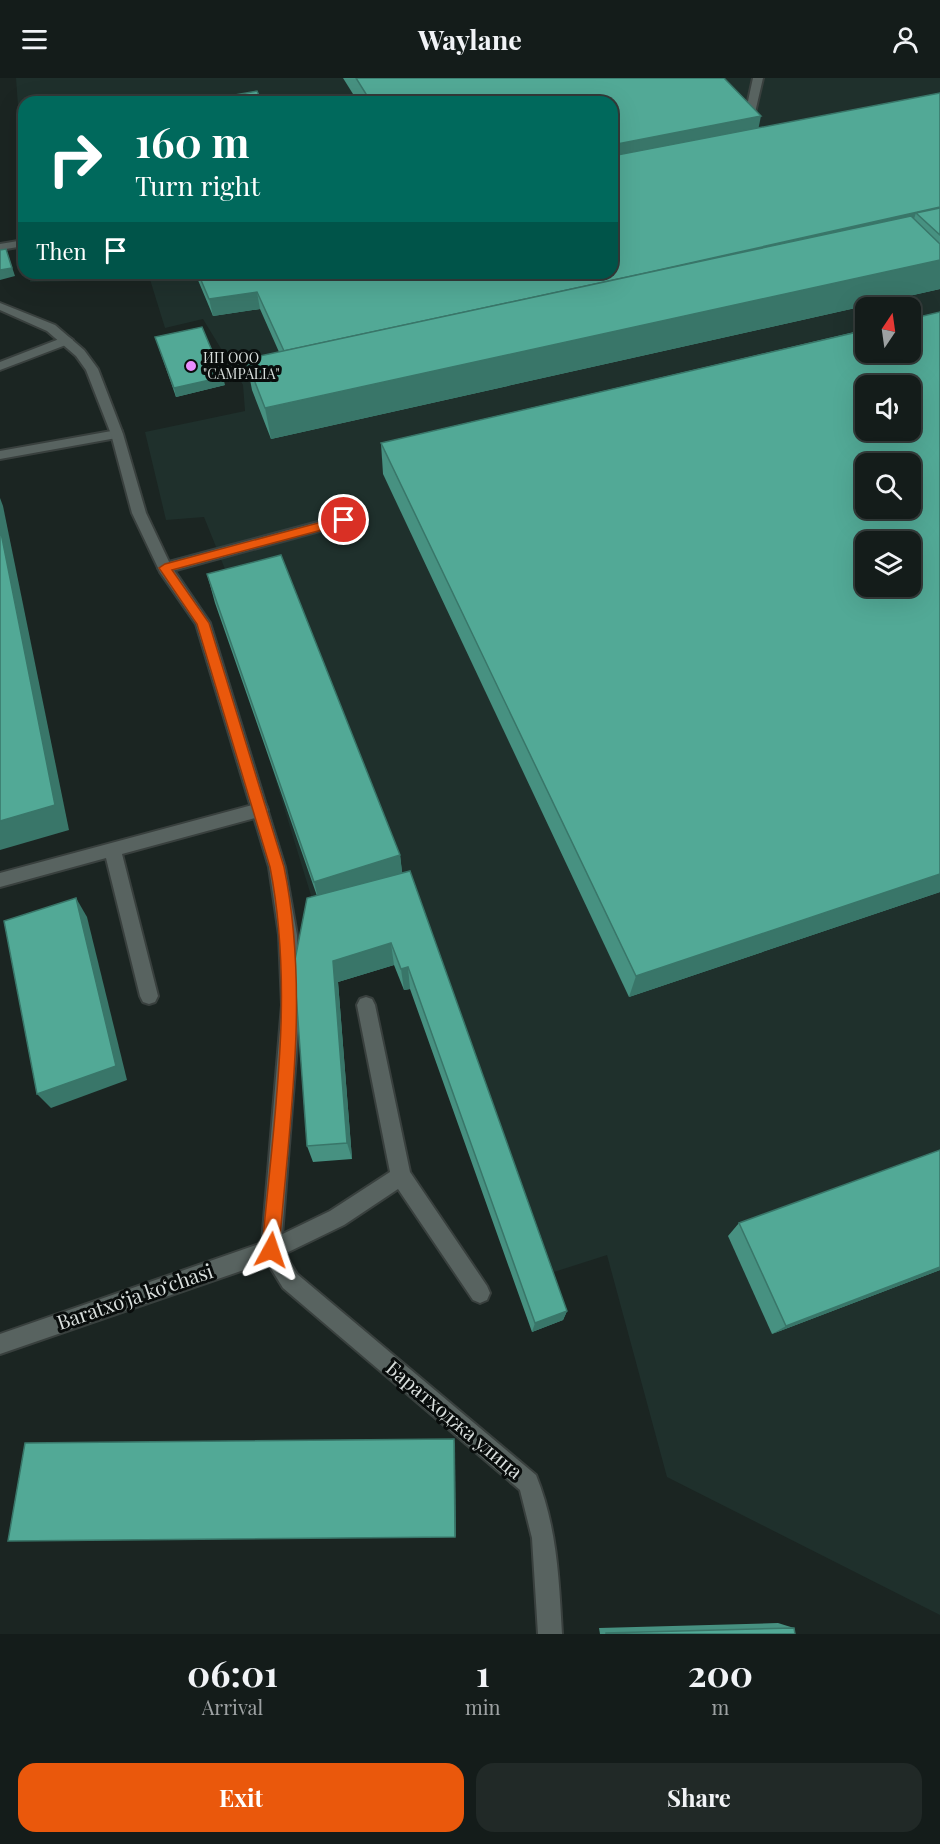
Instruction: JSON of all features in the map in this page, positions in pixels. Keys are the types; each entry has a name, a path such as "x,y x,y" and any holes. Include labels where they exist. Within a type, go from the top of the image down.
{"street":[{"path":"727,121 749,117 758,78"},
{"path":"0,247 18,244"},
{"path":"0,306 34,319 67,340 92,369 117,434 139,513 165,568 203,623 277,867 288,935 291,1005 271,1250"},
{"path":"0,366 67,340"},
{"path":"0,455 117,434"},
{"path":"165,568 344,520"},
{"path":"0,880 260,810"},
{"path":"112,849 149,996"},
{"path":"366,1005 401,1176 480,1293"},
{"name":"Baratxoʻja koʻchasi","path":"0,1344 271,1250 337,1218 401,1176"},
{"name":"Баратходжа улица","path":"271,1250 290,1281 528,1483 538,1506 543,1526 550,1634"}],"shaded area":[{"path":"16,78 940,78 940,1615 667,1477 607,1255 554,1272 415,890 317,915 218,592 233,589 204,517 166,520 145,432 245,411 243,385 203,319 165,328 150,279 618,279 618,96 18,96 18,106"},
{"path":"30,279 93,279 81,281 30,282"}],"building":[{"path":"356,78 724,78 761,116 618,144 618,96 367,96"},
{"path":"257,91 259,96 229,96"},
{"path":"940,93 940,207 618,279 618,155"},
{"path":"940,208 940,235 916,213"},
{"path":"911,216 940,244 940,260 265,408 246,359"},
{"path":"6,249 12,268 0,270 0,250"},
{"path":"201,279 618,279 284,351 257,292 209,299"},
{"path":"940,312 940,874 636,976 381,443 855,333 855,363 921,363 921,316"},
{"name":"ИП ООО \"CAMPALIA\"","path":"202,327 223,377 174,388 155,337"},
{"path":"0,528 55,805 0,821"},
{"path":"281,555 400,855 314,882 207,574"},
{"path":"410,871 567,1311 535,1323 408,967 401,969 391,943 333,961 347,1143 307,1146 294,965 307,898"},
{"path":"76,898 116,1066 37,1094 4,921"},
{"path":"940,1150 940,1267 786,1326 739,1223"},
{"path":"454,1439 455,1537 8,1541 25,1443"},
{"path":"794,1628 795,1634 606,1634 606,1633"}],"place":[{"name":"ИП ООО \"CAMPALIA\"","path":"191,366"}],"route":[{"path":"271,1250 291,1005 284,900 277,867 203,623 165,568 344,520"}]}
